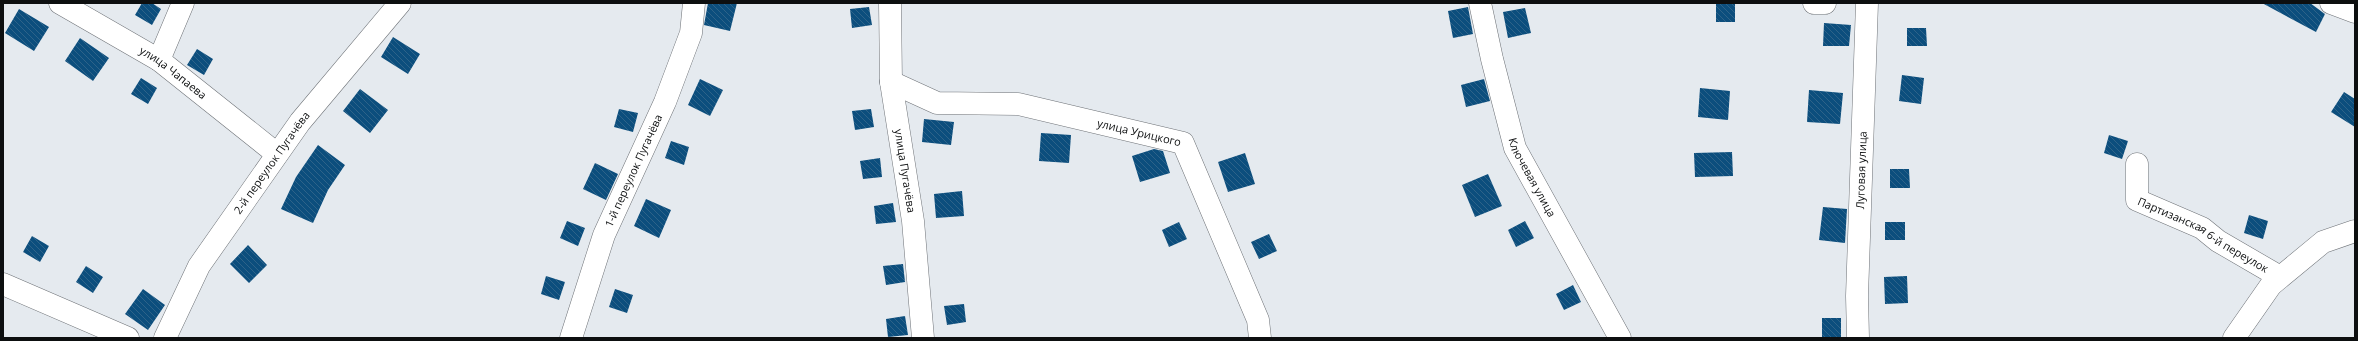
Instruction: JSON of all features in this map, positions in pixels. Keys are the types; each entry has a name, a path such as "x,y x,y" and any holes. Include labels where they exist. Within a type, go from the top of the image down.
{"street":[{"name":"улица Чапаева","path":"60,3 159,60 277,154"},
{"path":"159,60 183,3"},
{"name":"2-й переулок Пугачёва","path":"165,338 198,266 300,122 400,3"},
{"name":"1-й переулок Пугачёва","path":"571,338 604,234 665,102 691,32 694,3"},
{"name":"улица Пугачёва","path":"890,3 891,82 913,221 923,338"},
{"name":"Ключевая улица","path":"1480,3 1492,59 1515,148 1620,338"},
{"path":"1814,3 1825,3"},
{"name":"Луговая улица","path":"1858,338 1857,296 1867,3"},
{"path":"2331,3 2355,12"},
{"name":"улица Урицкого","path":"891,82 937,102 1018,104 1182,143 1258,320 1260,338"},
{"name":"Партизанская 6-й переулок","path":"2137,164 2137,200 2202,228 2218,241 2280,277"},
{"name":"Партизанская 6-й переулок","path":"2234,338 2271,285 2280,277 2323,242 2355,231"},
{"path":"3,284 128,338"}],"building":[{"path":"142,3 152,3 161,9 152,25 135,15"},
{"path":"708,3 737,3 730,31 704,25"},
{"path":"1716,3 1735,3 1735,22 1716,22"},
{"path":"2262,3 2310,3 2325,14 2316,32"},
{"path":"869,7 872,25 852,28 850,9"},
{"path":"1468,7 1473,34 1453,38 1448,11"},
{"path":"1525,8 1531,33 1508,38 1503,12"},
{"path":"19,9 49,27 34,51 5,33"},
{"path":"1824,23 1851,25 1849,46 1823,46"},
{"path":"1907,28 1926,28 1927,46 1907,46"},
{"path":"393,37 420,54 408,74 381,57"},
{"path":"80,38 109,58 93,81 65,61"},
{"path":"197,49 213,59 204,75 187,65"},
{"path":"1902,75 1924,78 1921,104 1899,101"},
{"path":"141,78 157,88 148,104 131,94"},
{"path":"700,79 723,90 710,116 688,105"},
{"path":"1484,79 1490,101 1466,107 1461,85"},
{"path":"1700,88 1730,91 1728,120 1698,117"},
{"path":"360,89 388,110 370,133 343,111"},
{"path":"1809,90 1843,93 1840,124 1807,122"},
{"path":"2344,92 2355,99 2355,127 2331,112"},
{"path":"619,109 638,113 633,132 614,127"},
{"path":"871,109 874,127 855,130 852,111"},
{"path":"924,119 954,122 951,145 922,142"},
{"path":"1041,133 1071,135 1069,163 1039,161"},
{"path":"2109,135 2128,141 2122,159 2104,153"},
{"path":"671,141 689,147 684,165 665,158"},
{"path":"318,145 345,165 328,190 313,223 281,209 296,177"},
{"path":"1154,149 1163,151 1170,173 1140,182 1132,156"},
{"path":"1732,152 1733,176 1695,177 1694,153"},
{"path":"1245,153 1255,184 1228,192 1218,162"},
{"path":"880,158 882,177 863,179 860,161"},
{"path":"595,163 618,174 606,200 583,189"},
{"path":"1890,169 1909,169 1910,188 1890,188"},
{"path":"1488,174 1502,206 1475,217 1462,185"},
{"path":"962,191 964,216 936,218 934,194"},
{"path":"646,199 671,210 659,238 634,226"},
{"path":"893,203 896,222 876,224 874,206"},
{"path":"1823,207 1847,209 1845,243 1819,240"},
{"path":"2249,215 2268,221 2263,239 2244,233"},
{"path":"567,221 585,228 578,246 560,238"},
{"path":"1525,221 1534,238 1516,247 1508,230"},
{"path":"1179,222 1187,239 1169,247 1162,230"},
{"path":"1885,222 1905,222 1905,240 1885,240"},
{"path":"1269,234 1277,251 1259,259 1251,242"},
{"path":"32,236 49,246 40,262 23,252"},
{"path":"248,245 267,265 249,283 230,264"},
{"path":"903,264 905,282 886,285 883,266"},
{"path":"86,266 103,277 93,293 76,282"},
{"path":"546,276 565,282 559,300 541,294"},
{"path":"1907,276 1908,303 1885,304 1884,277"},
{"path":"1573,285 1581,302 1564,310 1556,294"},
{"path":"143,289 165,305 148,330 125,314"},
{"path":"615,289 633,295 627,313 609,307"},
{"path":"964,304 966,322 947,325 944,306"},
{"path":"905,316 908,335 888,337 886,319"},
{"path":"1822,318 1841,318 1841,337 1822,337"}]}
